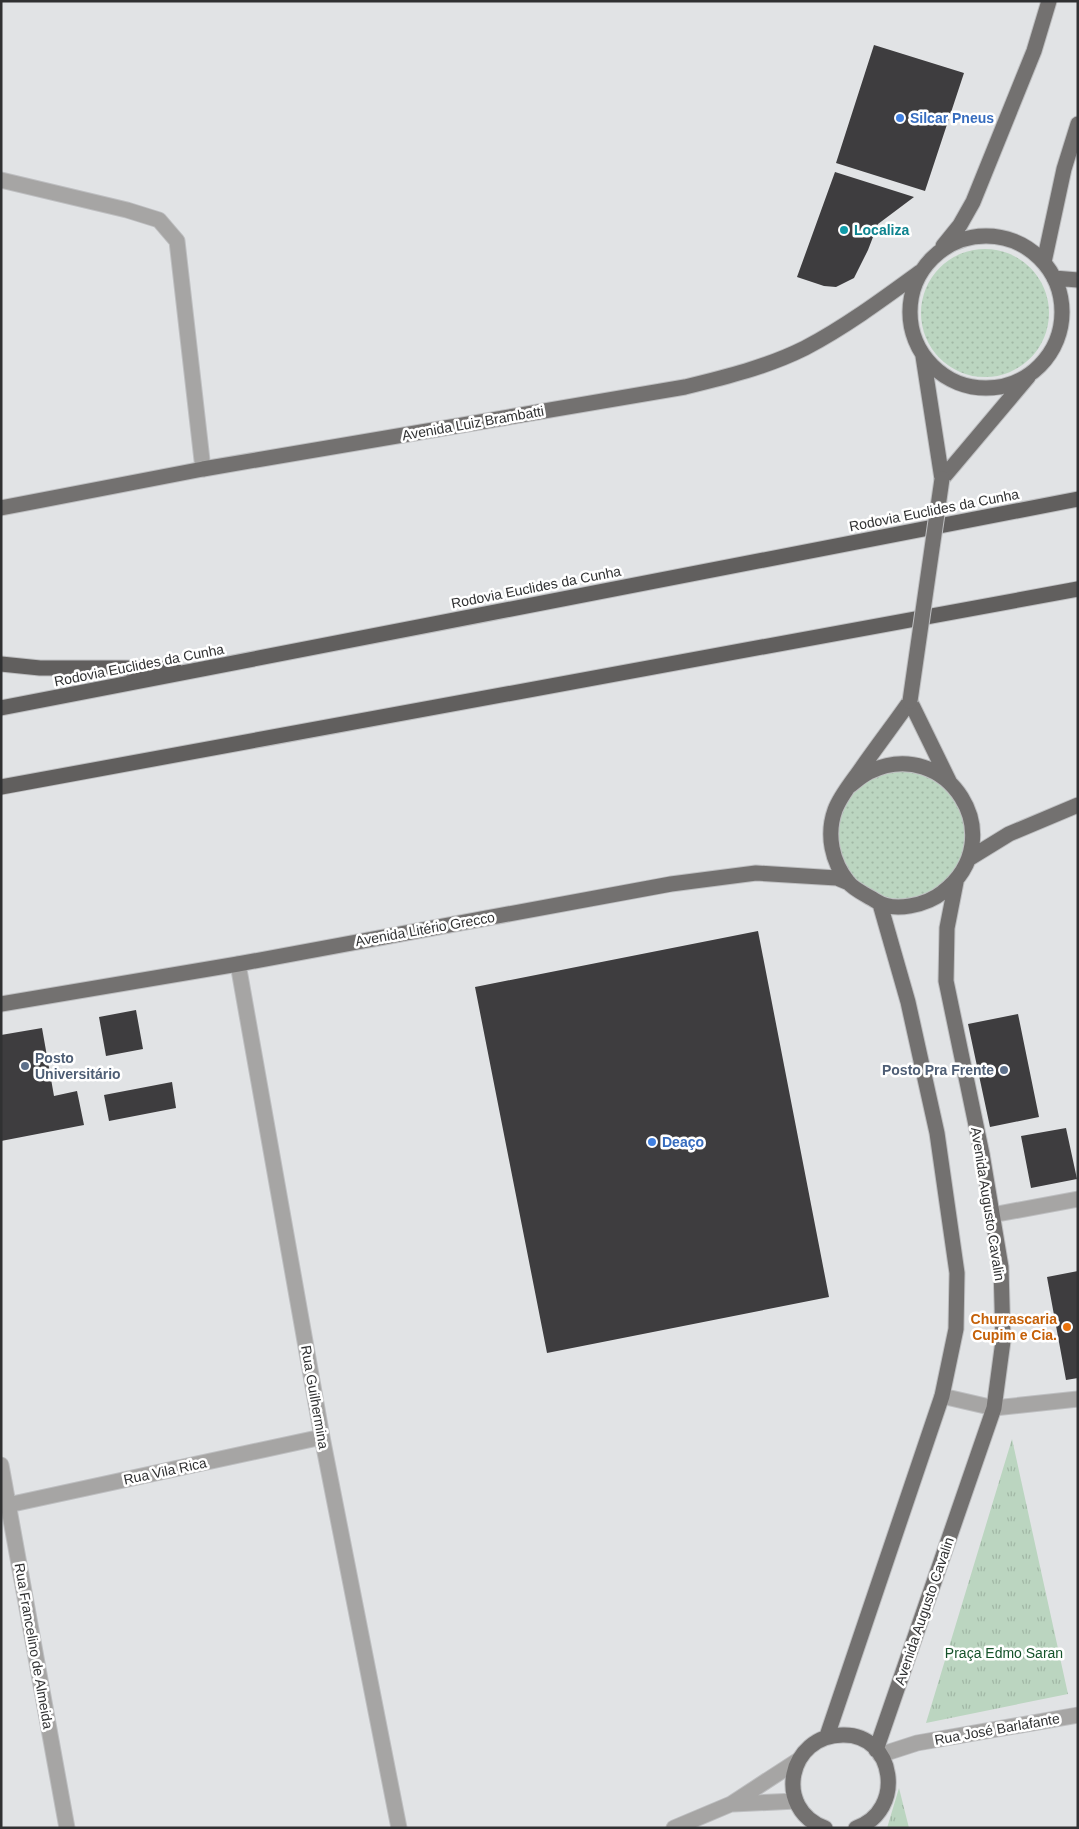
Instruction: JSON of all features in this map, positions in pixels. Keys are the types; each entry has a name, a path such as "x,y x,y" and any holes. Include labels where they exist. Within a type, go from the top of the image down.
{"highway":[{"name":"Rodovia Euclides da Cunha","path":"1,708 888,534 1078,499"},
{"path":"1,787 1078,588"},
{"path":"1,664 40,668 211,668"}],"main road":[{"path":"910,701 949,781 963,797 971,817 974,837 970,858 956,882 934,899 908,907 880,904 849,884 834,862 830,836 835,810 848,788 910,701 942,479 923,356 910,330 909,300 920,272 960,225 973,202 1034,51 1049,1"},
{"path":"1044,262 1064,169 1078,124"},
{"path":"940,250 966,238 994,236 1022,244 1044,262 1054,278 1062,303 1060,330 1049,355 1030,374 942,479"},
{"name":"Avenida Luiz Brambatti","path":"1,508 203,469 685,387 746,372 804,348 873,306 920,272"},
{"path":"1054,278 1078,280"},
{"path":"923,356 945,377 973,387 1002,386 1030,374"},
{"path":"848,788 869,772 896,764 924,767 949,781"},
{"path":"970,858 1009,834 1078,806"},
{"name":"Avenida Litério Grecco","path":"1,1004 238,964 671,884 756,873 838,878 849,884"},
{"name":"Avenida Augusto Cavalin","path":"860,1827 876,1816 885,1802 889,1785 881,1757 994,1408 1003,1341 1001,1267 982,1154 946,982 947,928 956,882"},
{"path":"827,1736 942,1396 956,1330 957,1273 937,1133 908,1002 880,904"},
{"path":"825,1828 805,1822 792,1788 793,1774 797,1762 805,1750 827,1736 844,1734 862,1739 881,1757"}],"street":[{"path":"1,180 127,210 159,220 177,241 203,469"},
{"name":"Rua Guilhermina","path":"238,964 322,1437 399,1828"},
{"path":"992,1214 1078,1199"},
{"path":"942,1396 994,1408 1078,1399"},
{"name":"Rua Vila Rica","path":"8,1505 322,1437"},
{"name":"Rua Francelino de Almeida","path":"1,1465 67,1828"},
{"name":"Rua José Barlafante","path":"881,1757 917,1743 1078,1715"},
{"path":"674,1828 731,1804 797,1762"},
{"path":"731,1804 796,1801"}],"green space":[{"path":"985,249 1009,254 1030,268 1044,289 1049,313 1044,337 1030,358 1009,372 985,377 961,372 940,358 926,337 921,313 926,289 940,268 961,254"},
{"path":"902,771 915,772 927,776 947,790 961,810 965,822 965,848 961,860 947,880 927,894 915,898 902,899 889,898 877,894 857,880 843,860 839,848 838,835 839,822 843,810 857,790 877,776 889,772"},
{"name":"Praça Edmo Saran","path":"1012,1439 1068,1694 926,1723"},
{"path":"899,1788 909,1828 887,1828"}],"building":[{"name":"Silcar Pneus","path":"874,45 964,73 925,191 836,163"},
{"name":"Localiza","path":"835,172 914,197 878,224 854,278 836,287 824,286 797,277"},
{"name":"Deaço","path":"758,931 829,1297 547,1353 475,987"},
{"path":"136,1010 143,1049 106,1056 99,1017"},
{"name":"Posto Pra Frente","path":"1018,1014 1039,1117 990,1127 968,1024"},
{"path":"42,1028 54,1096 77,1091 84,1125 1,1141 1,1035"},
{"path":"172,1082 176,1108 109,1121 104,1095"},
{"path":"1066,1128 1077,1179 1031,1188 1021,1136"},
{"name":"Churrascaria Cupim e Cia.","path":"1078,1271 1078,1378 1066,1380 1047,1277"}],"place":[{"name":"Silcar Pneus","path":"900,118"},
{"name":"Localiza","path":"844,230"},
{"name":"Posto Universitário","path":"25,1066"},
{"name":"Posto Pra Frente","path":"1004,1070"},
{"name":"Deaço","path":"652,1142"},
{"name":"Churrascaria Cupim e Cia.","path":"1067,1327"}]}
